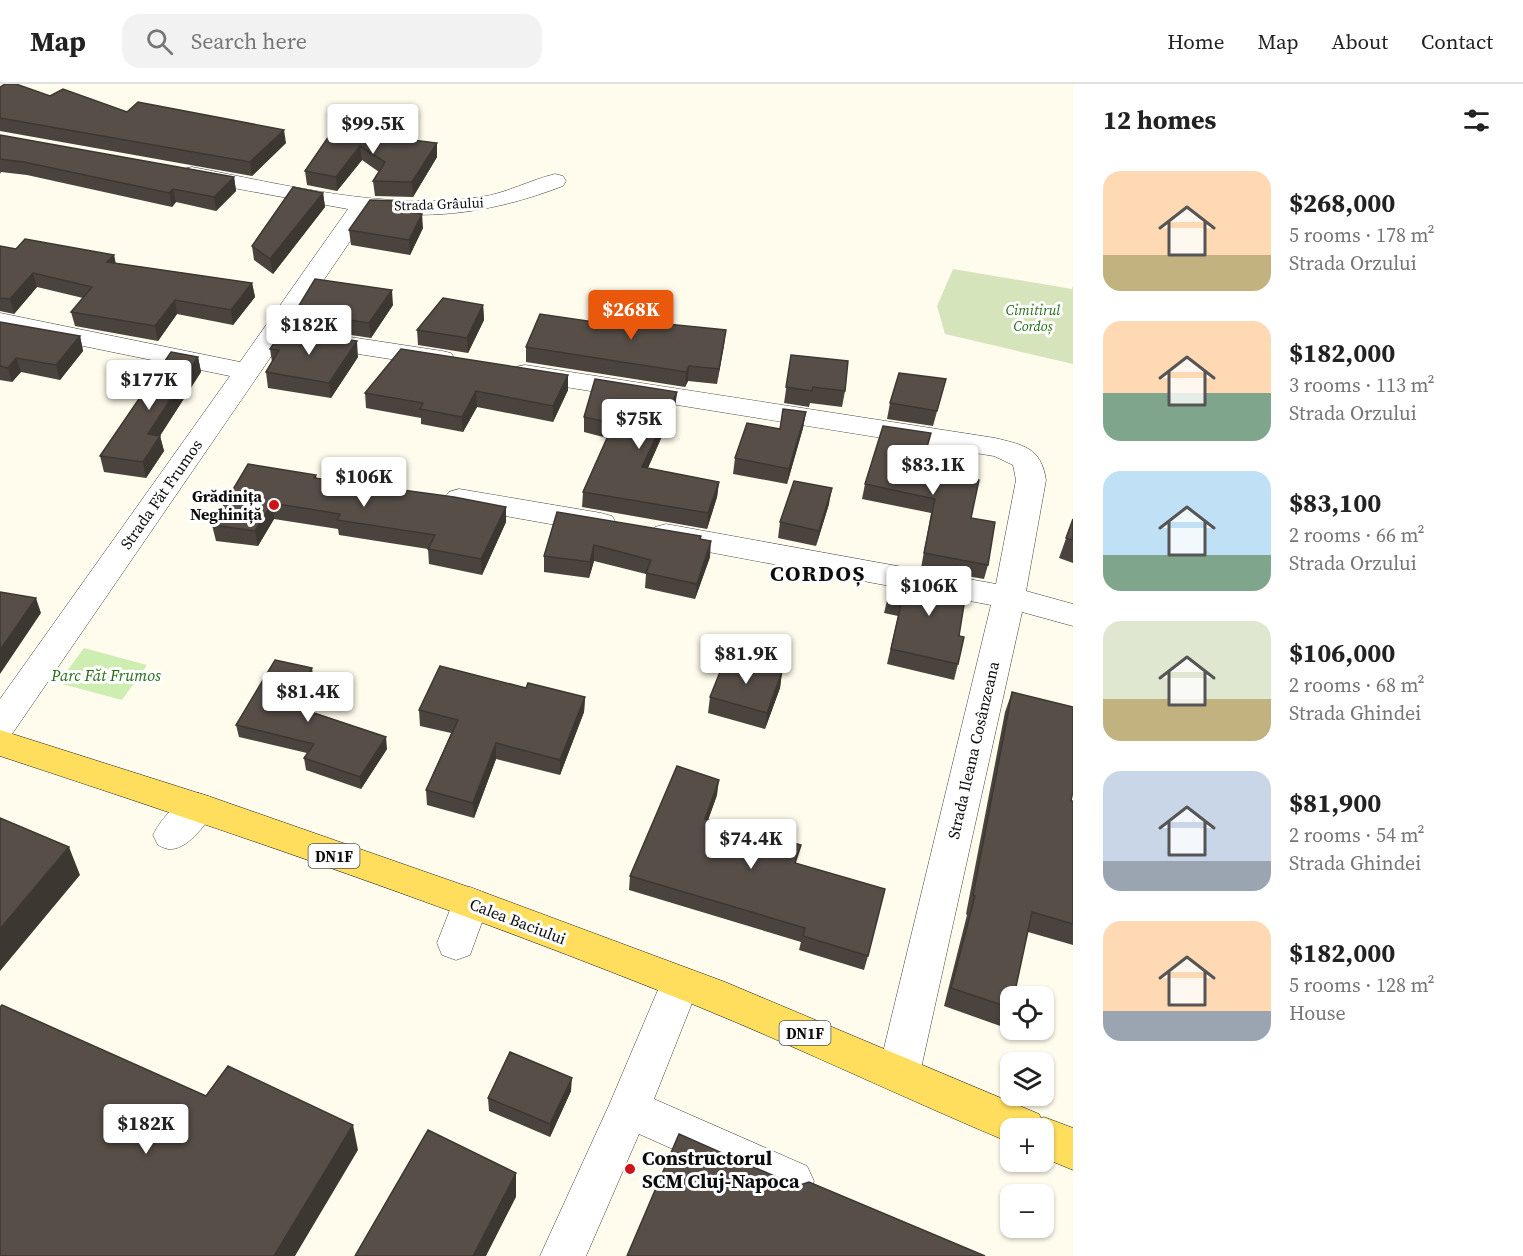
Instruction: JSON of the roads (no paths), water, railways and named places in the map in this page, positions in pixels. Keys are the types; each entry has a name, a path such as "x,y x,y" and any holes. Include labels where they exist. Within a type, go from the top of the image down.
{"main road":[{"name":"Calea Baciului","path":"0,743 198,807 470,903 680,982 1001,1118"},
{"path":"1054,1141 1073,1149"}],"street":[{"name":"Strada Grâului","path":"176,171 363,205 451,207 480,204 504,199 555,181"},
{"name":"Strada Făt Frumos","path":"0,725 363,205"},
{"path":"0,321 247,371"},
{"path":"275,333 464,363"},
{"name":"Strada Ileana Cosânzeana","path":"499,368 995,447 1019,454 1030,465 1031,480 1009,597 899,1073"},
{"path":"448,497 639,529 1009,597 1073,615"},
{"path":"171,835 198,807"},
{"path":"456,943 470,903"},
{"path":"563,1256 629,1109 680,982"},
{"path":"629,1109 792,1181"}],"place":[{"name":"Grădinița Neghiniță","path":"274,505"},
{"name":"Constructorul SCM Cluj-Napoca","path":"630,1169"}],"district":[{"name":"CORDOȘ","path":"818,573"}],"park label":[{"name":"Cimitirul Cordoș","path":"1033,318"},
{"name":"Parc Făt Frumos","path":"106,675"}]}
